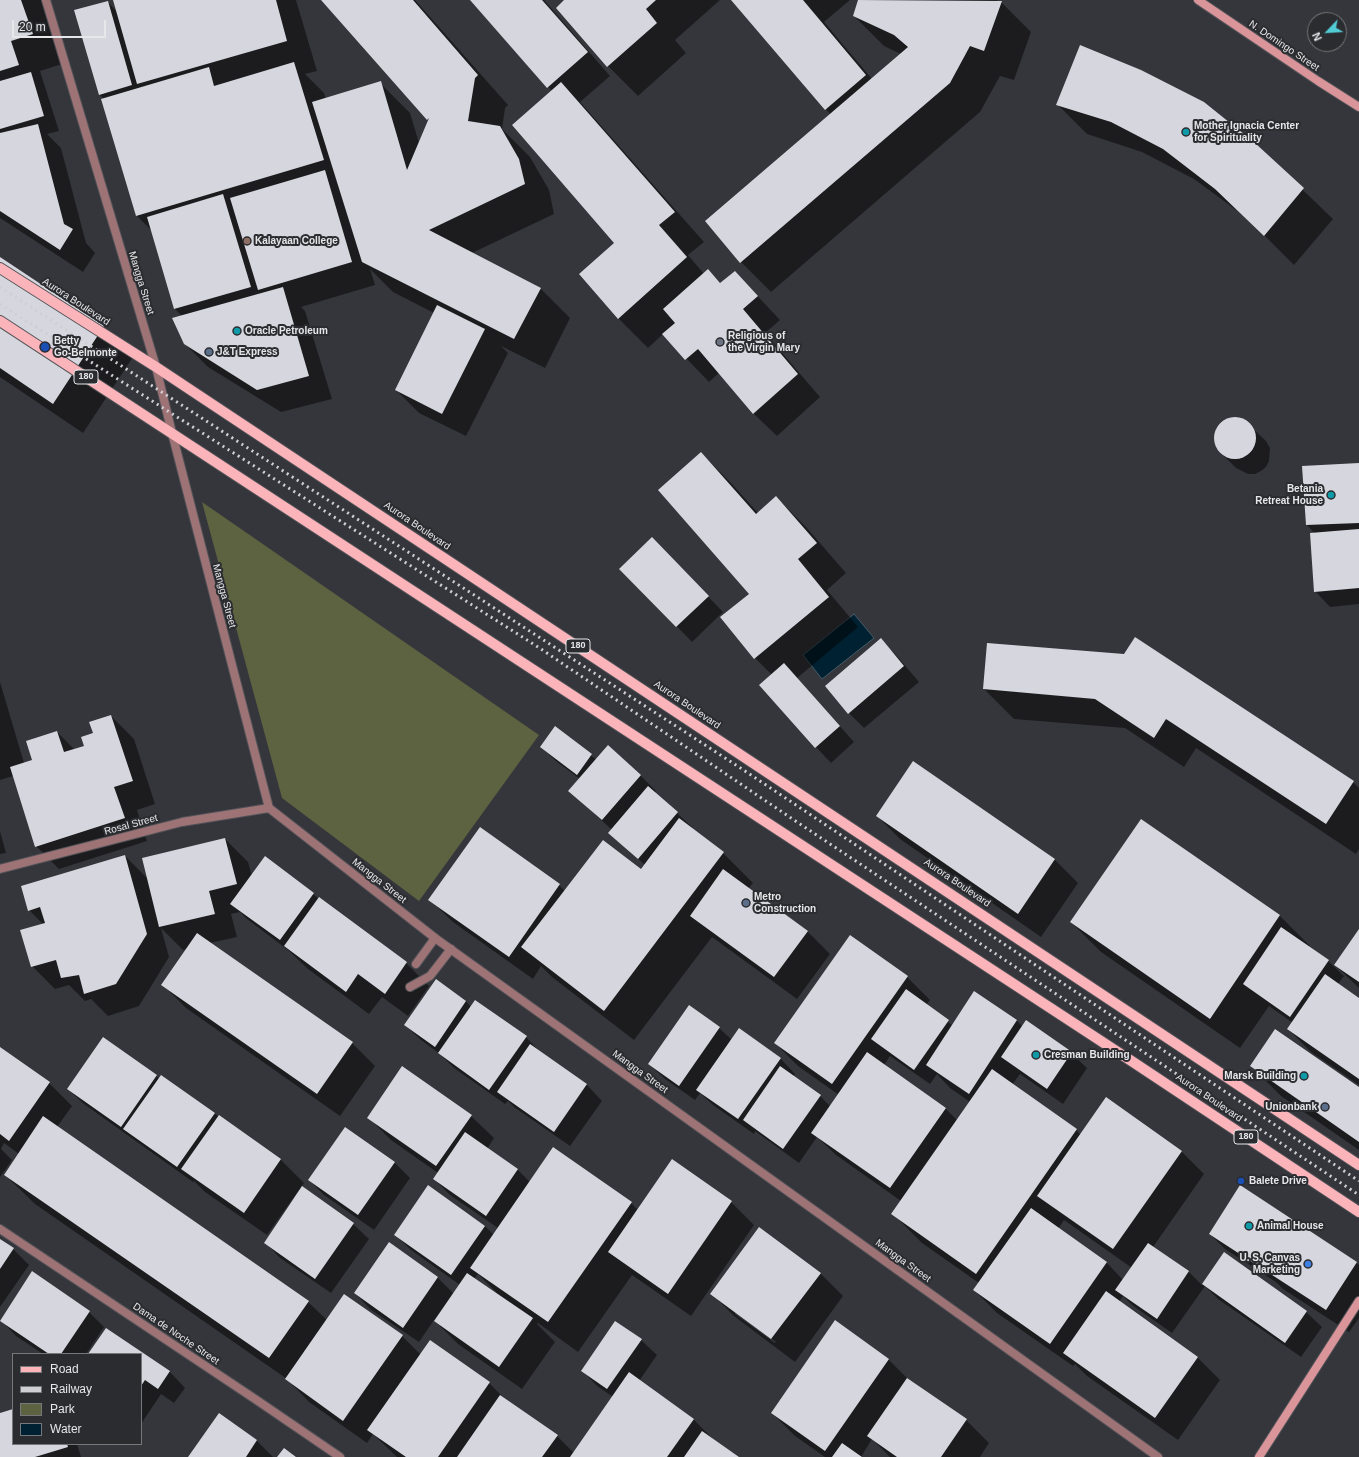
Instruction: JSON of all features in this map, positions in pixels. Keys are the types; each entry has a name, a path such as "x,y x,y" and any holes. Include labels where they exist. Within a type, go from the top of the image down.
{"main road":[{"name":"N. Domingo Street","path":"1198,0 1359,107"},
{"name":"Aurora Boulevard","path":"0,268 156,367 1359,1165"},
{"name":"Aurora Boulevard","path":"0,321 1126,1057 1359,1212"},
{"path":"1259,1457 1359,1301"}],"street":[{"name":"Mangga Street","path":"46,0 156,367 269,808 435,938 1158,1457"},
{"name":"Rosal Street","path":"0,869 182,822 269,808"},
{"path":"416,964 435,938"},
{"path":"410,987 430,976 451,949"},
{"name":"Dama de Noche Street","path":"0,1229 340,1457"}],"green space":[{"path":"202,502 539,735 419,901 282,798"}],"water":[{"path":"854,614 874,638 822,679 803,655"}],"building":[{"path":"0,0 21,0 33,34 11,41 19,65 0,71"},
{"path":"113,0 276,0 287,41 137,84"},
{"path":"321,0 413,0 478,75 475,78 468,121 500,126 519,159 525,184 429,230 541,288 514,339 362,262 312,102 381,81 407,170 429,118 427,120"},
{"path":"470,0 542,0 588,52 547,88"},
{"path":"564,0 656,0 646,9 657,23 607,67 556,8"},
{"path":"731,0 803,0 866,75 825,110"},
{"path":"858,0 1002,1 984,51 970,46 950,83 740,263 705,221 908,47 894,35 853,16"},
{"path":"108,1 132,85 99,95 74,10"},
{"name":"Mother Ignacia Center for Spirituality","path":"1080,45 1141,70 1204,102 1255,143 1304,188 1264,236 1215,189 1163,149 1111,122 1056,105"},
{"path":"294,62 324,160 136,216 101,99 209,67 214,86"},
{"path":"31,72 44,116 0,129 0,81"},
{"path":"561,82 675,212 659,225 687,257 618,319 579,274 614,243 512,125"},
{"path":"38,124 64,224 73,229 60,250 0,211 0,133"},
{"path":"325,170 352,262 258,290 230,198"},
{"path":"223,194 251,287 174,309 147,217"},
{"name":"Betty Go-Belmonte","path":"0,257 104,326 53,404 0,368"},
{"name":"Religious of the Virgin Mary","path":"708,269 720,283 735,271 758,296 743,309 798,374 753,414 698,349 685,360 662,334 675,323 663,309"},
{"name":"Oracle Petroleum","path":"283,287 309,376 257,390 184,344 172,318"},
{"path":"437,305 485,329 442,414 395,390"},
{"path":"1231,417 1239,417 1247,420 1253,426 1256,438 1253,450 1247,456 1239,459 1231,459 1223,456 1217,450 1214,442 1214,434 1217,426 1223,420"},
{"path":"701,452 756,514 776,496 817,543 798,559 829,597 754,659 720,617 749,594 658,490"},
{"name":"Betania Retreat House","path":"1359,463 1359,523 1306,525 1302,466"},
{"path":"1359,529 1359,588 1314,592 1310,533"},
{"path":"652,537 709,596 676,627 619,569"},
{"path":"1135,637 1354,781 1326,824 1166,719 1154,738 1095,699 983,689 987,643 1124,654"},
{"path":"881,638 904,666 848,714 825,686"},
{"path":"784,663 840,726 815,748 759,685"},
{"path":"111,715 133,781 114,787 125,818 35,847 10,767 32,760 26,741 57,731 64,752 84,746 81,737 93,733 89,722"},
{"path":"555,726 592,754 577,775 540,747"},
{"path":"608,745 641,775 602,820 568,791"},
{"path":"913,761 1055,859 1018,914 876,816"},
{"path":"648,786 678,812 638,859 608,833"},
{"path":"679,818 724,852 604,1011 521,947 603,840 641,869"},
{"path":"1141,819 1280,915 1210,1019 1070,922"},
{"path":"480,827 560,884 509,957 428,900"},
{"path":"225,838 237,884 209,891 215,914 159,927 142,858"},
{"path":"125,855 147,934 116,984 84,994 79,975 61,978 56,960 31,967 20,930 45,923 40,907 28,911 21,886"},
{"path":"265,856 314,893 280,940 230,904"},
{"path":"723,869 808,931 774,977 690,916"},
{"path":"319,897 407,962 385,994 358,974 346,992 284,946"},
{"path":"1281,927 1329,960 1290,1017 1243,984"},
{"path":"1359,929 1359,982 1334,965"},
{"path":"197,933 353,1042 317,1094 161,985"},
{"path":"850,935 908,976 832,1084 774,1043"},
{"path":"1325,974 1359,998 1359,1079 1287,1029"},
{"path":"436,979 466,1001 435,1047 404,1025"},
{"path":"906,989 949,1020 914,1070 871,1039"},
{"path":"974,991 1017,1020 969,1094 926,1065"},
{"path":"475,1000 527,1036 489,1090 438,1053"},
{"path":"689,1005 720,1027 679,1086 648,1064"},
{"name":"Cresman Building","path":"1026,1020 1072,1052 1047,1089 1001,1057"},
{"path":"739,1028 781,1058 738,1119 696,1090"},
{"name":"Marsk Building","path":"1275,1029 1359,1087 1359,1142 1250,1066"},
{"path":"103,1037 157,1075 121,1127 67,1089"},
{"path":"530,1044 587,1084 554,1132 497,1092"},
{"path":"0,1047 50,1082 9,1141 0,1134"},
{"path":"867,1052 946,1108 890,1188 811,1133"},
{"path":"402,1066 472,1115 436,1166 367,1118"},
{"path":"780,1066 821,1095 783,1149 743,1120"},
{"path":"992,1069 1077,1129 976,1274 891,1214"},
{"path":"161,1075 215,1113 177,1167 123,1129"},
{"path":"1106,1097 1182,1151 1113,1249 1037,1196"},
{"path":"219,1115 281,1159 244,1213 181,1169"},
{"path":"43,1116 309,1301 269,1358 4,1175"},
{"path":"345,1127 395,1162 358,1215 308,1180"},
{"path":"465,1132 518,1169 486,1216 433,1179"},
{"path":"553,1147 632,1202 548,1322 470,1268"},
{"path":"672,1159 732,1201 668,1294 608,1252"},
{"path":"428,1185 485,1226 451,1275 394,1235"},
{"path":"1240,1185 1357,1262 1326,1310 1209,1234"},
{"path":"302,1186 354,1223 315,1279 264,1243"},
{"path":"1031,1208 1107,1262 1050,1344 973,1290"},
{"path":"759,1227 821,1273 771,1339 710,1294"},
{"path":"0,1239 14,1248 0,1269"},
{"path":"389,1242 438,1277 403,1328 354,1293"},
{"path":"1148,1243 1189,1271 1157,1319 1115,1290"},
{"path":"1224,1252 1307,1311 1285,1343 1202,1284"},
{"path":"32,1271 90,1311 62,1353 48,1353 0,1321"},
{"path":"467,1273 533,1318 499,1367 434,1321"},
{"path":"1106,1291 1198,1357 1155,1418 1063,1353"},
{"path":"344,1294 403,1335 343,1421 285,1379"},
{"path":"835,1320 889,1359 825,1451 771,1413"},
{"path":"615,1321 642,1339 607,1389 581,1371"},
{"path":"106,1328 170,1371 158,1389 145,1380 142,1384 142,1353 89,1353"},
{"path":"430,1340 490,1382 438,1457 406,1457 367,1430"},
{"path":"629,1372 694,1419 667,1457 570,1457"},
{"path":"907,1378 967,1419 941,1457 897,1457 867,1436"},
{"path":"500,1395 558,1435 542,1457 457,1457"},
{"path":"12,1409 12,1445 67,1445 68,1447 35,1457 0,1457 0,1413"},
{"path":"219,1413 257,1440 246,1457 188,1457"},
{"path":"702,1431 739,1457 684,1457"},
{"path":"842,1443 862,1457 832,1457"},
{"path":"284,1448 296,1457 277,1457"}],"railway":[{"path":"0,287 742,769 1359,1181"},
{"path":"0,304 538,647 794,820 1359,1195"}],"place":[{"name":"Mother Ignacia Center for Spirituality","path":"1186,132"},
{"name":"Kalayaan College","path":"247,241"},
{"name":"Oracle Petroleum","path":"237,331"},
{"name":"Religious of the Virgin Mary","path":"720,342"},
{"name":"Betty Go-Belmonte","path":"45,347"},
{"name":"J&T Express","path":"209,352"},
{"name":"Betania Retreat House","path":"1331,495"},
{"name":"Metro Construction","path":"746,903"},
{"name":"Cresman Building","path":"1036,1055"},
{"name":"Marsk Building","path":"1304,1076"},
{"name":"Unionbank","path":"1325,1107"},
{"name":"Balete Drive","path":"1241,1181"},
{"name":"Animal House","path":"1249,1226"},
{"name":"U. S. Canvas Marketing","path":"1308,1264"}]}
